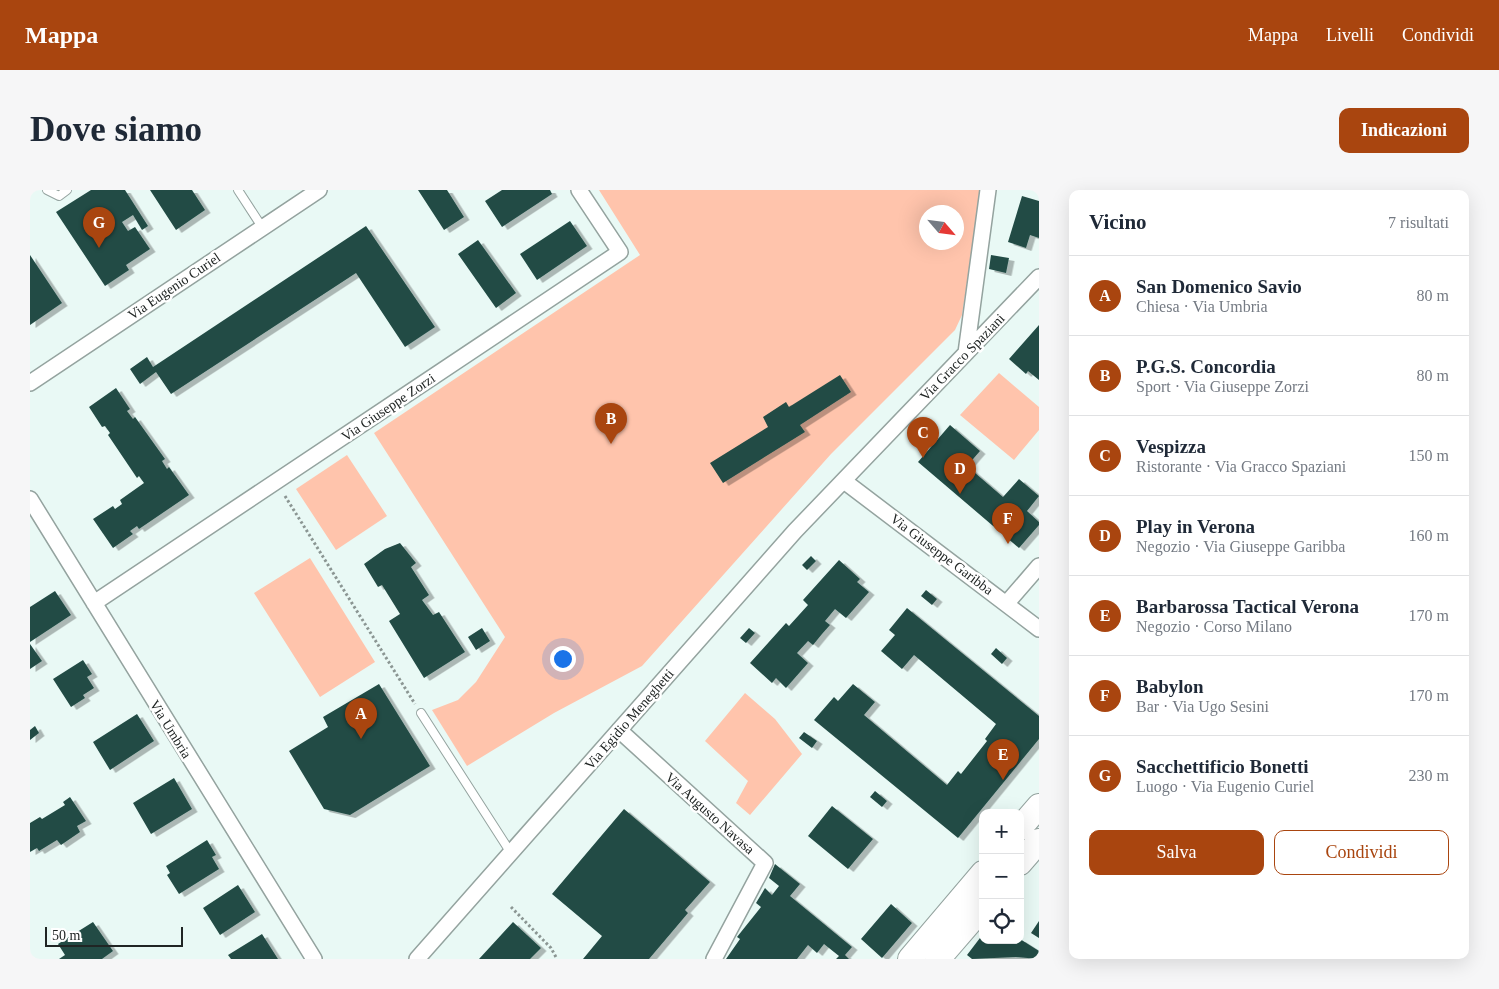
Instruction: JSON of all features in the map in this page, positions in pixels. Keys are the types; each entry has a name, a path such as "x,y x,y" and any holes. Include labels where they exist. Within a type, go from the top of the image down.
{"main road":[{"path":"1024,823 1039,806"},
{"path":"1024,858 1039,841"},
{"path":"910,959 979,878"},
{"path":"938,959 979,912"}],"street":[{"name":"Via Eugenio Curiel","path":"30,383 319,190"},
{"name":"Via Giuseppe Zorzi","path":"94,603 620,252 579,190"},
{"path":"966,353 988,190"},
{"name":"Via Gracco Spaziani","path":"844,481 1039,277"},
{"name":"Via Giuseppe Garibba","path":"844,481 1039,629"},
{"name":"Via Egidio Meneghetti","path":"417,959 795,531 844,481"},
{"name":"Via Umbria","path":"30,499 314,959"},
{"path":"1007,603 1039,566"},
{"name":"Via Augusto Navasa","path":"619,730 765,863 714,959"}],"lane":[{"path":"47,190 58,196 67,190"},
{"path":"238,190 262,227"},
{"path":"421,713 511,853"}],"path":[{"path":"282,491 421,713"},
{"path":"511,907 551,948 557,959"}],"shaded area":[{"path":"599,190 981,190 962,315 955,330 831,454 642,666 554,713 467,766 432,710 458,700 476,682 505,637 374,433 640,255"},
{"path":"999,373 1039,407 1039,430 1014,460 960,415"},
{"path":"347,455 387,516 336,550 296,489"},
{"path":"310,558 375,662 320,697 254,593"},
{"path":"745,693 775,719 802,754 750,815 736,803 748,781 705,741"}],"building":[{"path":"91,190 125,190 148,226 142,230 133,215 122,222 128,231 135,227 150,249 126,265 129,270 105,286 56,212"},
{"path":"150,190 192,190 205,210 176,230"},
{"path":"418,190 447,190 464,217 444,230"},
{"path":"502,190 550,190 552,194 502,227 485,201"},
{"path":"1022,196 1039,201 1039,238 1030,235 1026,248 1008,242"},
{"path":"570,221 587,246 537,280 520,254"},
{"path":"366,226 435,327 405,347 356,273 171,394 156,372 140,384 130,369 147,357 153,367"},
{"path":"478,240 516,293 496,308 458,254"},
{"path":"30,255 62,303 30,325"},
{"path":"991,255 1009,258 1006,273 989,269"},
{"path":"1039,325 1039,380 1028,371 1026,374 1009,359"},
{"path":"840,375 851,392 800,425 805,432 723,483 710,463 768,427 763,417 786,402 789,407"},
{"path":"116,388 130,409 127,411 133,419 135,417 165,459 162,461 167,469 169,467 189,495 139,529 137,526 130,531 133,534 113,548 93,519 113,506 115,509 122,504 120,500 144,483 139,476 137,478 108,435 110,433 105,426 102,427 89,407"},
{"path":"950,425 980,451 967,466 1003,497 1019,479 1039,496 1027,511 1039,522 1039,525 1019,548 918,462"},
{"path":"400,543 416,563 411,567 429,595 422,600 433,615 439,612 465,652 424,678 389,621 400,614 382,585 378,587 364,564 385,549"},
{"path":"811,556 816,561 807,570 802,565"},
{"path":"839,560 860,579 857,582 869,592 846,618 835,609 825,621 830,625 813,645 808,641 797,653 808,663 786,688 776,678 772,683 750,663 786,623 789,626 808,605 803,600"},
{"path":"926,590 937,599 932,605 921,596"},
{"path":"55,591 71,615 30,642 30,607"},
{"path":"907,608 1039,716 1039,739 982,809 979,809 979,812 958,838 814,720 834,697 838,701 853,684 875,702 864,715 947,785 958,771 961,774 987,741 985,739 996,724 914,655 902,669 881,651 895,635 889,630"},
{"path":"482,628 490,641 476,650 468,637"},
{"path":"749,628 755,633 746,643 740,638"},
{"path":"30,644 42,661 30,669"},
{"path":"996,648 1007,658 1002,664 991,654"},
{"path":"83,660 92,674 87,677 94,688 83,695 85,698 71,707 53,679"},
{"path":"379,684 430,766 350,815 324,809 289,751 328,727 323,717"},
{"path":"137,714 154,741 110,770 93,742"},
{"path":"35,726 39,733 30,740 30,730"},
{"path":"804,732 817,741 812,748 799,738"},
{"path":"174,778 192,809 151,834 133,803"},
{"path":"875,791 887,801 882,807 870,797"},
{"path":"70,797 86,821 77,826 80,832 61,845 57,840 39,851 37,848 30,852 30,823 40,817 42,819 65,805 63,802"},
{"path":"832,806 873,839 848,869 808,836"},
{"path":"624,809 710,882 685,910 688,913 649,959 583,959 602,936 552,894"},
{"path":"207,840 216,855 212,857 219,869 179,894 167,875 170,873 166,866"},
{"path":"775,864 800,884 790,896 852,947 845,955 849,959 836,959 839,956 824,944 817,953 808,945 797,959 726,959 740,939 737,937 761,907 756,903 765,888 772,895 779,886 769,878"},
{"path":"238,885 255,912 220,935 203,908"},
{"path":"891,904 912,923 882,958 861,939"},
{"path":"1039,921 1039,938 1031,933"},
{"path":"93,922 113,951 102,959 59,959 65,955 58,944"},
{"path":"513,922 541,948 530,959 479,959"},
{"path":"262,934 278,959 231,959 228,955"},
{"path":"979,939 979,944 1024,944 1024,942 1039,951 1039,959 1016,957 972,959 967,955"}],"place":[{"name":"Sacchettificio Bonetti","path":"99,248"},
{"name":"P.G.S. Concordia","path":"611,444"},
{"name":"Vespizza","path":"923,458"},
{"name":"Play in Verona","path":"960,494"},
{"name":"Babylon","path":"1008,544"},
{"name":"San Domenico Savio","path":"361,739"},
{"name":"Barbarossa Tactical Verona","path":"1003,780"}]}
